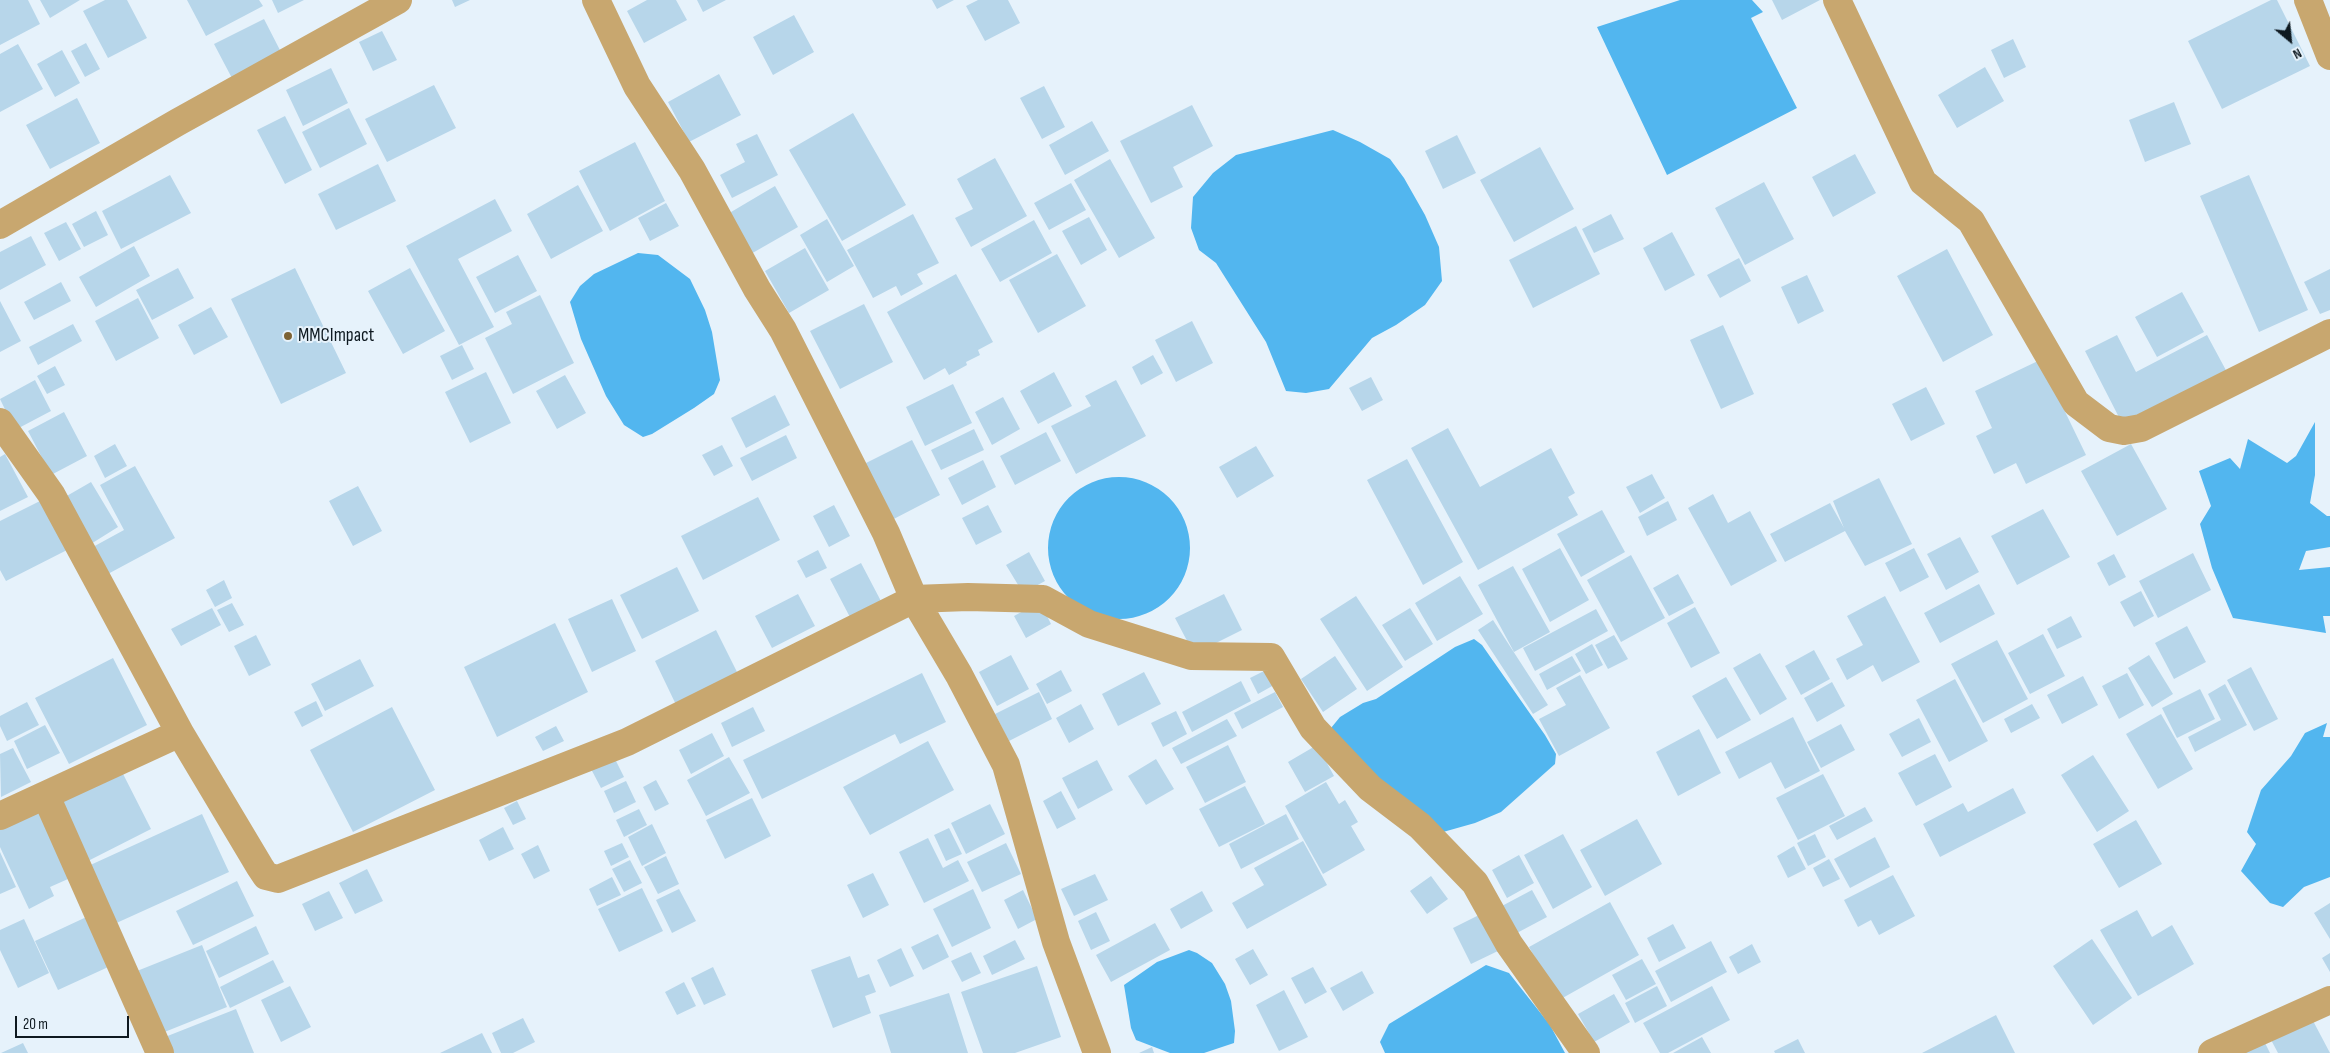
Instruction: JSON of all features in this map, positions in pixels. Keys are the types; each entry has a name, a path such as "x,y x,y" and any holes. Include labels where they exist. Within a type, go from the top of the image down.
{"street":[{"path":"0,225 178,122 398,0"},
{"path":"596,0 637,86 692,170 757,290 784,330 886,533 914,600 959,675 1006,766 1056,942 1097,1053"},
{"path":"1837,0 1923,182 1971,221 2076,403 2109,428 2124,431 2140,428 2330,333"},
{"path":"2308,0 2330,56"},
{"path":"0,422 51,494 180,733 266,876 278,879 627,742 914,600 968,597 1043,599 1089,624 1191,656 1270,657 1313,728 1370,788 1420,826 1475,883 1509,944 1586,1053"},
{"path":"0,816 180,733"},
{"path":"46,796 160,1053"},
{"path":"2212,1053 2330,1000"}],"water":[{"path":"1680,0 1752,0 1763,12 1751,18 1797,108 1667,175 1597,27"},
{"path":"1333,130 1360,142 1390,159 1404,178 1425,215 1439,247 1442,281 1425,305 1396,325 1372,338 1329,389 1306,393 1286,391 1266,342 1216,263 1199,250 1191,228 1193,197 1213,173 1236,155"},
{"path":"638,253 658,255 690,279 705,310 712,332 720,380 714,394 652,434 643,437 624,425 606,396 581,339 570,302 580,286 594,274"},
{"path":"2315,422 2315,475 2310,503 2327,516 2330,516 2330,547 2306,551 2299,570 2330,567 2330,616 2323,616 2326,633 2233,618 2212,568 2200,524 2211,506 2199,471 2230,458 2240,469 2248,439 2287,463 2296,456"},
{"path":"1119,477 1133,478 1146,482 1159,489 1169,498 1178,508 1185,521 1189,534 1189,562 1185,575 1178,588 1169,598 1159,607 1146,614 1133,618 1119,619 1105,618 1092,614 1079,607 1069,598 1060,588 1053,575 1049,562 1048,548 1049,534 1053,521 1060,508 1069,498 1079,489 1092,482 1105,478"},
{"path":"1474,639 1482,645 1545,735 1556,754 1555,764 1501,812 1475,823 1436,834 1424,829 1331,728 1340,717 1363,703 1376,699 1455,647"},
{"path":"2327,723 2323,737 2330,737 2330,877 2304,887 2283,907 2270,903 2241,871 2256,844 2247,832 2261,790 2291,756 2305,733"},
{"path":"1189,950 1212,963 1225,984 1231,1001 1235,1031 1234,1043 1204,1053 1170,1053 1136,1040 1131,1028 1124,985 1157,962"},
{"path":"1486,965 1509,973 1550,1025 1565,1053 1385,1053 1380,1042 1389,1024"}],"building":[{"path":"0,0 28,0 40,24 0,45"},
{"path":"40,0 80,0 50,18"},
{"path":"105,0 127,0 147,38 108,58 83,11"},
{"path":"187,0 259,0 263,6 206,36"},
{"path":"272,0 304,0 278,13"},
{"path":"452,0 470,0 455,7"},
{"path":"647,0 676,0 687,20 644,43 627,11"},
{"path":"697,0 726,0 703,12"},
{"path":"932,0 954,0 937,9"},
{"path":"978,0 1008,0 1020,23 985,41 966,6"},
{"path":"1772,0 1820,0 1782,20"},
{"path":"2271,0 2277,0 2310,66 2222,109 2188,41"},
{"path":"794,15 814,52 773,75 753,37"},
{"path":"264,19 283,56 234,82 214,44"},
{"path":"382,31 397,60 373,71 359,42"},
{"path":"2013,39 2026,67 2004,78 1991,50"},
{"path":"86,43 100,69 85,77 71,51"},
{"path":"18,44 43,89 0,112 0,54"},
{"path":"62,50 80,83 55,97 37,64"},
{"path":"1985,67 2004,101 1957,128 1938,95"},
{"path":"331,68 348,103 303,126 286,90"},
{"path":"719,74 741,115 689,142 668,102"},
{"path":"434,85 456,128 387,162 365,119"},
{"path":"1044,86 1065,127 1042,139 1020,98"},
{"path":"77,98 100,143 50,169 26,125"},
{"path":"2174,102 2191,144 2145,162 2129,120"},
{"path":"1192,105 1213,146 1173,167 1183,187 1151,203 1120,141"},
{"path":"349,108 367,144 320,168 302,132"},
{"path":"853,113 906,205 842,241 789,150"},
{"path":"285,116 312,170 285,184 257,130"},
{"path":"1092,121 1109,151 1065,175 1049,145"},
{"path":"757,134 778,175 732,198 720,175 745,162 736,144"},
{"path":"1457,135 1476,173 1443,189 1425,151"},
{"path":"635,142 665,201 610,231 579,171"},
{"path":"1540,147 1574,209 1514,242 1480,180"},
{"path":"1855,154 1876,193 1833,217 1812,177"},
{"path":"995,158 1027,216 971,247 955,218 973,209 957,179"},
{"path":"1110,159 1155,238 1119,258 1074,180"},
{"path":"378,164 396,201 336,230 318,194"},
{"path":"170,175 191,213 121,249 102,211"},
{"path":"2249,175 2308,310 2259,332 2200,196"},
{"path":"1764,182 1794,239 1745,265 1715,208"},
{"path":"1071,183 1086,210 1049,230 1034,203"},
{"path":"578,185 603,231 551,259 527,214"},
{"path":"775,186 798,227 749,255 726,215"},
{"path":"495,199 512,231 458,259 494,327 459,345 406,246"},
{"path":"666,203 679,226 650,241 638,218"},
{"path":"96,211 108,235 84,247 72,224"},
{"path":"913,214 939,263 917,274 923,284 901,296 896,286 873,298 847,250"},
{"path":"1611,214 1624,239 1594,253 1582,229"},
{"path":"1089,217 1107,250 1081,265 1062,231"},
{"path":"827,219 854,266 827,282 800,235"},
{"path":"1034,220 1052,253 1000,282 981,249"},
{"path":"66,222 81,249 59,261 44,233"},
{"path":"1576,226 1600,274 1533,308 1509,260"},
{"path":"1672,232 1695,275 1665,291 1643,248"},
{"path":"31,236 46,265 0,290 0,252"},
{"path":"134,246 150,276 96,307 79,277"},
{"path":"805,248 829,290 789,313 765,271"},
{"path":"1947,249 1993,335 1943,362 1897,276"},
{"path":"1057,254 1086,306 1038,333 1009,280"},
{"path":"518,255 537,291 495,313 476,277"},
{"path":"1739,258 1751,281 1720,298 1707,275"},
{"path":"178,268 194,298 152,320 136,290"},
{"name":"MMCImpact","path":"295,268 346,373 281,404 231,299"},
{"path":"410,268 445,331 403,354 368,291"},
{"path":"2330,269 2330,310 2320,314 2304,282"},
{"path":"956,274 993,342 978,350 980,355 966,362 967,365 949,375 945,368 924,380 887,312"},
{"path":"1807,275 1824,311 1798,324 1781,287"},
{"path":"61,282 71,301 34,320 24,302"},
{"path":"2182,292 2204,332 2157,357 2135,317"},
{"path":"540,295 574,363 513,394 485,338 512,324 506,312"},
{"path":"138,298 159,338 116,361 95,321"},
{"path":"0,301 21,341 0,352"},
{"path":"864,304 893,362 840,389 810,331"},
{"path":"211,307 228,337 194,355 178,325"},
{"path":"1192,321 1213,363 1176,382 1155,340"},
{"path":"73,324 82,341 38,365 29,347"},
{"path":"1723,325 1754,394 1721,409 1690,340"},
{"path":"2117,335 2136,372 2207,335 2228,374 2125,429 2085,351"},
{"path":"462,345 474,369 452,380 440,356"},
{"path":"1153,355 1163,373 1141,385 1132,367"},
{"path":"2040,360 2086,455 2026,484 2016,463 1994,474 1976,436 1992,428 1975,391"},
{"path":"55,366 65,385 47,394 37,376"},
{"path":"486,372 511,423 470,443 445,392"},
{"path":"1054,372 1072,406 1038,424 1020,391"},
{"path":"565,375 586,413 557,429 536,391"},
{"path":"1371,377 1383,400 1362,411 1349,388"},
{"path":"35,380 51,411 15,430 0,399"},
{"path":"1116,380 1146,436 1076,474 1051,426 1091,406 1085,396"},
{"path":"953,384 972,423 925,446 906,407"},
{"path":"1926,387 1945,424 1911,441 1892,404"},
{"path":"775,395 790,425 746,448 731,418"},
{"path":"1003,397 1020,429 992,445 975,412"},
{"path":"64,412 87,456 51,475 28,431"},
{"path":"1448,428 1480,487 1551,448 1575,493 1568,497 1578,515 1478,570 1411,448"},
{"path":"974,429 984,450 941,470 931,450"},
{"path":"1046,432 1061,461 1015,485 1000,456"},
{"path":"786,435 797,458 752,481 740,458"},
{"path":"912,440 940,495 886,523 858,467"},
{"path":"115,444 127,466 105,478 94,456"},
{"path":"2131,444 2167,509 2117,536 2081,471"},
{"path":"722,445 733,466 714,476 702,455"},
{"path":"1256,446 1274,476 1237,498 1219,467"},
{"path":"5,454 28,497 0,511 0,457"},
{"path":"1407,459 1463,562 1423,585 1367,480"},
{"path":"983,460 996,487 962,505 948,478"},
{"path":"135,466 175,538 106,575 91,548 124,530 100,485"},
{"path":"1652,474 1665,498 1640,513 1626,487"},
{"path":"1879,478 1912,544 1865,566 1845,531 1785,562 1770,534 1830,503 1844,528 1833,501"},
{"path":"91,482 118,527 86,547 65,497"},
{"path":"358,486 382,531 353,546 329,501"},
{"path":"1713,494 1728,523 1750,511 1777,561 1731,586 1688,508"},
{"path":"758,497 780,540 703,580 681,536"},
{"path":"46,498 69,549 6,581 0,570 0,521"},
{"path":"1668,501 1677,520 1647,536 1638,517"},
{"path":"834,505 850,536 829,547 813,516"},
{"path":"988,505 1002,532 976,545 962,518"},
{"path":"2043,509 2070,557 2017,585 1991,536"},
{"path":"1602,510 1625,552 1581,577 1557,534"},
{"path":"1960,537 1979,572 1946,590 1927,554"},
{"path":"1560,548 1589,600 1550,622 1522,569"},
{"path":"1914,548 1929,577 1900,592 1885,563"},
{"path":"818,550 827,568 806,578 797,561"},
{"path":"1029,552 1045,581 1023,593 1006,565"},
{"path":"2193,553 2211,590 2158,618 2139,581"},
{"path":"2114,554 2126,577 2109,586 2097,563"},
{"path":"1631,555 1665,618 1621,642 1587,580"},
{"path":"861,563 883,605 852,621 830,579"},
{"path":"1513,566 1550,632 1514,652 1478,585"},
{"path":"677,567 699,611 642,639 620,595"},
{"path":"1678,574 1694,603 1669,616 1653,588"},
{"path":"1460,576 1483,614 1437,641 1415,603"},
{"path":"224,580 232,598 215,607 206,590"},
{"path":"1979,584 1995,614 1940,643 1924,613"},
{"path":"2141,591 2154,616 2134,627 2120,602"},
{"path":"798,594 815,626 772,648 755,616"},
{"path":"1224,594 1242,630 1194,654 1175,618"},
{"path":"1356,596 1403,667 1367,691 1320,619"},
{"path":"1885,596 1920,662 1882,682 1873,665 1847,680 1836,659 1863,645 1847,616"},
{"path":"612,599 636,651 592,672 568,619"},
{"path":"1040,602 1051,624 1026,638 1014,616"},
{"path":"232,603 244,625 229,632 217,610"},
{"path":"1695,607 1720,653 1691,668 1667,623"},
{"path":"212,608 221,625 181,646 171,629"},
{"path":"1410,608 1433,644 1405,661 1382,625"},
{"path":"1596,609 1608,631 1535,671 1523,648"},
{"path":"2071,616 2082,637 2057,649 2047,629"},
{"path":"1493,620 1548,705 1533,714 1478,630"},
{"path":"555,623 588,692 497,737 464,667"},
{"path":"2187,626 2206,662 2174,679 2155,643"},
{"path":"716,630 742,682 680,713 655,661"},
{"path":"2043,634 2065,676 2030,694 2008,653"},
{"path":"256,635 271,665 249,676 234,646"},
{"path":"1614,635 1628,659 1608,669 1595,645"},
{"path":"1997,640 2028,699 1983,723 1951,664"},
{"path":"1592,644 1603,665 1586,674 1575,654"},
{"path":"1814,650 1830,679 1801,695 1785,666"},
{"path":"1760,653 1787,699 1760,715 1733,668"},
{"path":"1011,655 1029,689 997,706 979,672"},
{"path":"2149,655 2173,694 2152,707 2128,668"},
{"path":"1335,656 1357,689 1323,712 1301,679"},
{"path":"1572,656 1581,671 1547,690 1539,674"},
{"path":"113,658 147,725 69,764 35,698"},
{"path":"360,659 374,686 325,711 311,684"},
{"path":"2251,667 2278,719 2254,731 2227,680"},
{"path":"1061,670 1072,691 1047,704 1036,684"},
{"path":"1266,670 1274,685 1258,694 1250,678"},
{"path":"1144,672 1161,704 1118,726 1102,694"},
{"path":"922,673 946,722 900,744 895,734 762,799 743,760"},
{"path":"2127,673 2144,705 2119,719 2102,686"},
{"path":"1580,675 1610,728 1559,756 1539,719 1566,705 1556,688"},
{"path":"2083,676 2098,705 2062,724 2047,695"},
{"path":"1726,677 1751,720 1717,739 1692,696"},
{"path":"1955,679 1988,741 1949,762 1916,700"},
{"path":"1241,681 1251,701 1192,732 1182,712"},
{"path":"1832,682 1845,706 1817,722 1804,698"},
{"path":"2225,684 2247,725 2195,752 2188,737 2221,720 2208,694"},
{"path":"2200,689 2215,719 2177,738 2162,708"},
{"path":"1039,692 1052,719 1009,741 995,714"},
{"path":"1275,692 1283,707 1242,729 1234,713"},
{"path":"316,701 323,716 302,727 294,712"},
{"path":"27,702 39,725 7,741 0,726 0,716"},
{"path":"1081,704 1094,729 1069,743 1056,718"},
{"path":"2032,704 2040,718 2011,733 2004,719"},
{"path":"392,707 435,790 353,832 310,750"},
{"path":"753,707 765,731 732,747 721,723"},
{"path":"1176,711 1187,734 1163,747 1151,723"},
{"path":"2161,714 2193,769 2158,789 2126,734"},
{"path":"1793,717 1820,771 1785,789 1771,762 1739,779 1725,752"},
{"path":"1919,718 1931,742 1902,757 1889,734"},
{"path":"1227,719 1237,736 1181,764 1172,748"},
{"path":"1841,724 1855,750 1821,768 1807,742"},
{"path":"45,725 60,753 27,769 14,741"},
{"path":"556,726 564,741 543,751 535,737"},
{"path":"1699,729 1721,773 1678,796 1656,752"},
{"path":"712,733 724,756 691,774 679,750"},
{"path":"928,741 954,790 870,835 843,787"},
{"path":"1228,745 1246,782 1205,803 1186,767"},
{"path":"1317,745 1334,776 1305,792 1288,762"},
{"path":"13,748 31,782 1,797 0,754"},
{"path":"1935,754 1952,787 1916,806 1898,773"},
{"path":"613,755 624,777 601,788 590,767"},
{"path":"2093,755 2129,811 2097,832 2061,775"},
{"path":"729,757 750,793 706,816 687,780"},
{"path":"1156,759 1174,789 1146,805 1128,776"},
{"path":"1097,760 1113,790 1078,809 1062,778"},
{"path":"119,766 151,829 84,863 52,800"},
{"path":"1823,774 1845,816 1798,840 1776,798"},
{"path":"656,780 669,804 655,811 643,787"},
{"path":"626,781 636,802 614,813 604,791"},
{"path":"1326,782 1339,804 1345,800 1358,822 1351,826 1365,850 1323,874 1285,806"},
{"path":"1245,786 1265,824 1219,847 1199,809"},
{"path":"2013,788 2026,813 1940,857 1923,824 1963,803 1968,812"},
{"path":"1061,791 1076,819 1057,829 1043,801"},
{"path":"752,798 771,836 725,859 706,820"},
{"path":"517,801 526,819 513,825 504,808"},
{"path":"44,803 77,875 50,887 54,896 29,909 0,847 0,823"},
{"path":"990,804 1005,834 966,854 951,823"},
{"path":"1865,807 1873,821 1837,840 1829,826"},
{"path":"639,809 647,825 624,837 616,820"},
{"path":"202,814 229,872 112,925 86,867"},
{"path":"1286,814 1299,839 1241,869 1229,844"},
{"path":"1637,819 1662,864 1605,896 1580,850"},
{"path":"2136,820 2162,864 2119,888 2093,844"},
{"path":"652,824 666,853 642,866 628,837"},
{"path":"503,827 514,849 489,861 479,840"},
{"path":"949,828 962,854 946,861 934,835"},
{"path":"1563,834 1592,887 1553,909 1524,855"},
{"path":"1815,834 1826,857 1808,866 1797,843"},
{"path":"1875,837 1890,867 1850,888 1834,859"},
{"path":"928,838 943,868 958,860 969,881 924,903 899,852"},
{"path":"1303,841 1327,885 1247,929 1232,903 1264,885 1254,868"},
{"path":"622,843 629,857 611,866 604,851"},
{"path":"1006,843 1021,874 982,892 967,862"},
{"path":"538,845 550,871 534,879 521,854"},
{"path":"1794,846 1806,869 1788,878 1777,856"},
{"path":"0,852 16,887 0,894"},
{"path":"1519,855 1534,883 1507,898 1492,870"},
{"path":"666,856 679,884 658,894 644,867"},
{"path":"1829,859 1840,879 1823,887 1813,868"},
{"path":"630,860 642,883 624,892 612,869"},
{"path":"367,869 383,901 355,914 339,883"},
{"path":"873,873 889,905 863,918 847,885"},
{"path":"1095,874 1108,900 1074,916 1061,889"},
{"path":"1893,875 1915,916 1879,935 1871,920 1858,927 1844,900"},
{"path":"1431,876 1448,899 1427,914 1410,891"},
{"path":"612,877 621,895 597,906 589,889"},
{"path":"237,881 254,916 193,945 176,911"},
{"path":"642,888 663,931 619,952 598,909"},
{"path":"679,889 696,921 672,933 656,900"},
{"path":"973,889 991,928 952,947 933,909"},
{"path":"1023,890 1037,919 1018,929 1004,900"},
{"path":"1532,890 1547,917 1515,934 1500,907"},
{"path":"329,891 343,918 315,931 302,904"},
{"path":"1202,891 1213,911 1181,929 1170,909"},
{"path":"1610,902 1639,955 1559,1000 1529,947"},
{"path":"2330,903 2330,939 2314,913"},
{"path":"2137,910 2152,937 2172,925 2194,964 2138,996 2100,930"},
{"path":"1096,912 1110,941 1091,950 1078,921"},
{"path":"95,913 117,963 58,990 35,941"},
{"path":"1481,914 1500,950 1471,964 1453,928"},
{"path":"24,919 49,973 18,988 0,950 0,930"},
{"path":"1155,923 1170,950 1111,982 1096,955"},
{"path":"1673,924 1686,948 1659,962 1647,938"},
{"path":"256,926 269,954 219,978 206,951"},
{"path":"938,934 949,957 923,970 911,947"},
{"path":"2092,939 2132,998 2093,1025 2053,966"},
{"path":"1015,940 1025,959 992,975 983,956"},
{"path":"1711,941 1727,972 1671,1002 1655,971"},
{"path":"1752,944 1761,962 1738,974 1729,957"},
{"path":"202,945 227,1007 157,1035 132,973"},
{"path":"901,948 914,976 890,987 877,960"},
{"path":"1253,949 1268,975 1250,985 1235,959"},
{"path":"971,952 981,973 962,982 951,961"},
{"path":"2330,953 2330,972 2322,958"},
{"path":"850,956 858,978 869,974 876,992 865,996 871,1013 833,1028 811,970"},
{"path":"1642,959 1656,984 1626,1000 1612,975"},
{"path":"273,960 284,982 230,1008 220,987"},
{"path":"1037,966 1061,1037 1015,1053 983,1053 961,992"},
{"path":"713,967 726,995 704,1005 691,978"},
{"path":"1313,967 1327,992 1305,1004 1291,978"},
{"path":"1362,971 1374,993 1343,1011 1330,988"},
{"path":"684,982 696,1006 677,1015 665,992"},
{"path":"290,986 311,1027 281,1042 261,1000"},
{"path":"1657,986 1667,1006 1635,1023 1625,1003"},
{"path":"1712,986 1730,1020 1668,1053 1660,1053 1643,1023"},
{"path":"1284,990 1308,1037 1279,1051 1256,1005"},
{"path":"949,993 968,1053 891,1053 879,1015"},
{"path":"1614,994 1630,1022 1594,1042 1578,1014"},
{"path":"236,1009 254,1053 171,1053 165,1037"},
{"path":"1996,1015 2015,1053 1922,1053"},
{"path":"2311,1017 2330,1053 2278,1053 2270,1038"},
{"path":"523,1018 535,1042 513,1053 501,1053 492,1033"},
{"path":"482,1033 492,1053 440,1053"},
{"path":"2261,1035 2270,1053 2226,1053"},
{"path":"1702,1037 1711,1053 1673,1053"},
{"path":"1798,1039 1805,1053 1775,1053 1774,1051"},
{"path":"23,1043 28,1053 1,1053"},
{"path":"1152,1047 1154,1053 1139,1053"}],"place":[{"name":"MMCImpact","path":"288,336"}]}
